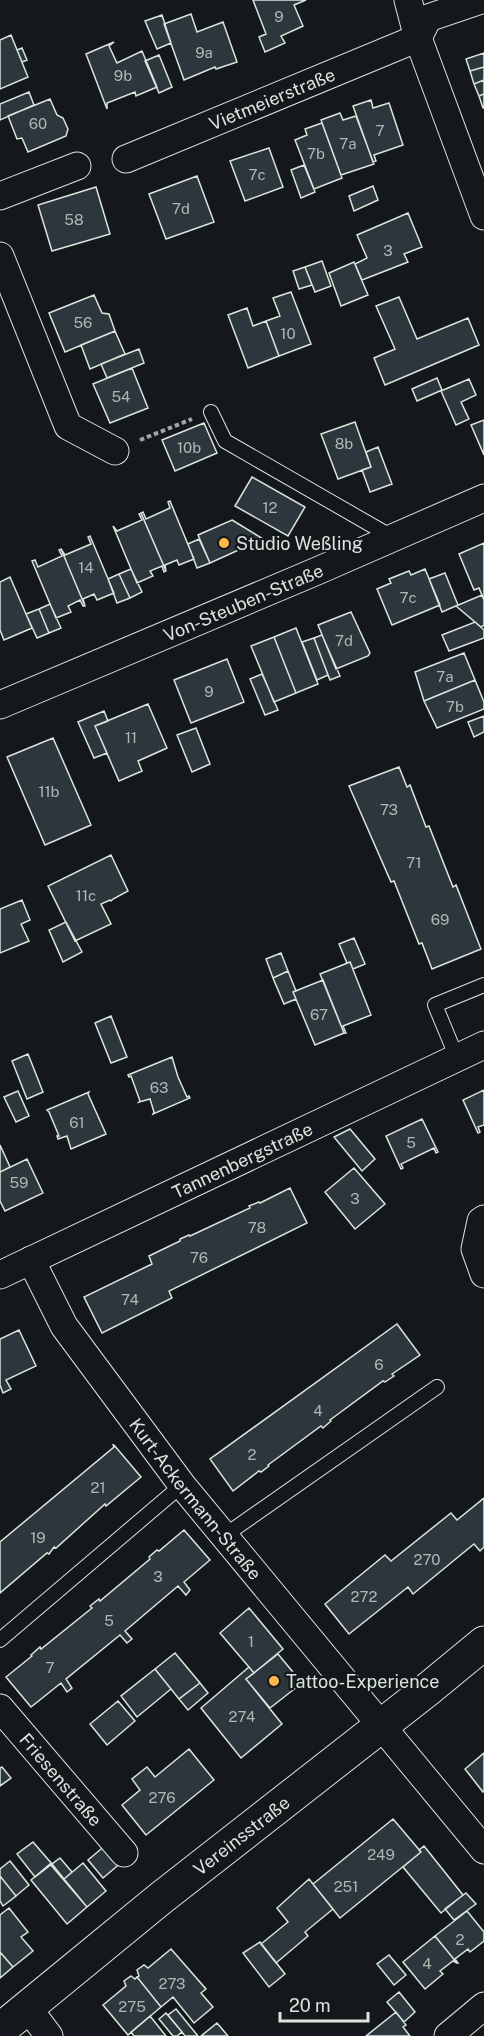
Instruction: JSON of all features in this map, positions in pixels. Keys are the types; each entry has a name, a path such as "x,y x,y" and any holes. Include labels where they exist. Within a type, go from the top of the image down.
{"street":[{"path":"408,0 418,38 484,216"},
{"name":"Vietmeierstraße","path":"126,159 418,38 428,18 481,0"},
{"path":"0,196 77,166"},
{"path":"0,256 68,426 115,451"},
{"name":"Von-Steuben-Straße","path":"0,705 484,498"},
{"name":"Tannenbergstraße","path":"0,1275 484,1045"},
{"path":"484,1219 481,1221 475,1249 484,1274"},
{"name":"Kurt-Ackermann-Straße","path":"31,1260 64,1326 182,1485 484,1850"},
{"name":"Vereinsstraße","path":"0,2030 161,1898 484,1643"},
{"name":"Friesenstraße","path":"0,1707 124,1853"},
{"path":"448,2036 484,2006"},
{"path":"28,2008 49,2036"}],"lane":[{"path":"211,412 225,441 392,537"},
{"path":"457,1058 435,1005 484,985"},
{"path":"224,1536 437,1387"},
{"path":"0,1640 182,1485"}],"path":[{"path":"115,451 211,412"}],"building":[{"path":"253,0 306,0 294,5 303,26 281,36 285,43 265,52 259,37 266,34"},
{"path":"191,14 197,32 223,22 237,62 216,69 215,67 184,80 164,24"},
{"path":"162,15 171,43 157,49 145,21"},
{"path":"11,35 28,77 0,89 0,40"},
{"path":"114,42 109,46 117,63 142,51 157,87 136,96 135,92 107,103 107,109 86,54"},
{"path":"22,48 27,60 22,62 17,50"},
{"path":"484,53 484,67 470,71 466,59"},
{"path":"159,55 172,87 159,93 145,61"},
{"path":"484,67 484,80 474,84 470,71"},
{"path":"484,80 484,94 479,96 474,84"},
{"path":"29,92 34,105 0,120 0,104"},
{"path":"484,94 484,108 483,108 479,96"},
{"path":"50,99 57,115 63,118 68,129 66,136 28,152 22,138 17,139 8,116"},
{"path":"371,100 373,108 389,103 403,145 374,155 376,161 373,162 353,106"},
{"path":"340,113 343,120 356,116 374,164 341,175 321,120"},
{"path":"322,123 342,178 314,189 295,140 307,135 305,129"},
{"path":"269,148 283,187 245,201 230,161"},
{"path":"304,165 315,192 301,198 291,170"},
{"path":"197,176 214,222 166,239 149,194"},
{"path":"373,186 378,200 354,211 349,196"},
{"path":"96,187 110,234 52,251 38,205"},
{"path":"408,213 422,247 404,254 408,262 362,280 355,264 367,258 357,235"},
{"path":"322,261 331,286 315,292 305,267"},
{"path":"354,262 368,295 341,306 329,273"},
{"path":"305,267 312,285 299,289 293,271"},
{"path":"291,292 311,344 279,356 266,321 280,316 273,298"},
{"path":"94,295 102,313 109,314 115,331 65,352 49,313"},
{"path":"399,297 417,339 468,318 479,345 385,385 374,358 395,349 376,306"},
{"path":"247,308 253,326 266,321 279,356 248,368 228,315"},
{"path":"115,331 125,354 90,369 81,345"},
{"path":"139,349 144,363 107,378 101,364"},
{"path":"132,368 148,408 110,423 93,384"},
{"path":"437,378 442,390 417,401 412,389"},
{"path":"469,379 476,395 461,402 469,419 456,425 441,391"},
{"path":"484,420 484,455 471,425"},
{"path":"355,422 371,467 338,479 321,434"},
{"path":"204,423 217,453 175,471 162,440"},
{"path":"378,447 392,484 370,492 362,470 371,467 366,452"},
{"path":"252,477 305,507 288,536 235,506"},
{"path":"170,501 194,559 179,565 177,560 165,565 166,571 141,513 143,512 146,519 170,508 168,502"},
{"path":"141,513 166,571 164,572 162,566 150,571 153,576 137,583 113,526 117,531 142,520 139,514"},
{"path":"232,520 263,539 210,563 198,535"},
{"path":"90,536 114,593 97,600 94,594 83,599 85,606 61,549 65,555 91,544 88,537"},
{"path":"199,539 210,563 197,568 188,544"},
{"path":"484,543 484,600 479,588 474,590 459,554"},
{"path":"61,549 85,606 80,600 68,606 71,612 56,618 32,561 35,560 38,567 62,556 59,550"},
{"path":"131,569 142,592 130,598 119,574"},
{"path":"425,569 440,605 392,625 377,589 391,583 389,579 409,571 411,575"},
{"path":"445,573 458,605 442,612 429,579"},
{"path":"119,574 130,598 117,603 108,579"},
{"path":"10,577 32,628 4,640 0,630 0,582"},
{"path":"482,595 484,625 481,627 456,606"},
{"path":"50,604 61,628 49,633 39,609"},
{"path":"39,609 49,633 37,638 26,614"},
{"path":"351,612 370,653 368,656 336,669 318,625"},
{"path":"475,622 484,630 484,638 449,651 442,635"},
{"path":"296,628 318,684 296,693 274,637"},
{"path":"322,635 340,676 330,680 314,638"},
{"path":"274,637 296,693 274,702 251,646"},
{"path":"314,638 328,675 317,680 302,642"},
{"path":"464,653 475,680 424,701 415,672"},
{"path":"227,659 244,702 191,723 174,680"},
{"path":"262,674 278,710 265,715 250,679"},
{"path":"475,680 484,702 484,709 437,728 424,701"},
{"path":"148,704 167,748 138,761 142,771 119,781 95,726"},
{"path":"104,711 108,721 95,726 107,753 94,758 78,722"},
{"path":"484,716 484,732 474,737 468,722"},
{"path":"196,728 210,764 192,772 177,735"},
{"path":"53,738 91,825 45,845 7,757"},
{"path":"399,767 407,787 410,785 426,827 429,826 453,887 456,885 481,949 432,969 349,786"},
{"path":"111,855 128,891 101,904 111,924 75,941 48,886"},
{"path":"22,900 30,920 21,924 29,941 0,953 0,909"},
{"path":"66,922 82,952 63,962 49,930"},
{"path":"354,938 365,964 353,969 350,962 347,963 339,944"},
{"path":"281,953 288,971 273,978 266,959"},
{"path":"350,962 371,1015 343,1026 346,1033 344,1033 320,974"},
{"path":"288,971 296,991 293,992 296,999 284,1004 273,978"},
{"path":"323,980 344,1033 315,1045 293,992"},
{"path":"111,1016 127,1057 111,1063 95,1023"},
{"path":"28,1054 43,1092 27,1099 12,1061"},
{"path":"172,1057 178,1077 187,1097 190,1098 153,1114 150,1099 139,1102 131,1076 128,1075"},
{"path":"484,1090 484,1125 478,1127 480,1132 478,1133 463,1100"},
{"path":"18,1091 29,1116 16,1122 4,1097"},
{"path":"89,1092 106,1134 71,1149 67,1136 58,1139 57,1136 59,1136 47,1110"},
{"path":"422,1119 438,1152 436,1153 434,1148 401,1164 403,1168 401,1169 386,1136"},
{"path":"350,1129 375,1159 362,1171 334,1137"},
{"path":"0,1145 10,1167 0,1172"},
{"path":"27,1159 43,1193 5,1211 0,1201 0,1172"},
{"path":"354,1168 385,1204 355,1229 325,1192"},
{"path":"290,1188 307,1223 169,1291 172,1298 102,1333 84,1297 152,1264 149,1256 180,1239"},
{"path":"397,1324 420,1355 392,1374 394,1376 383,1381 330,1420 323,1428 321,1426 233,1491 210,1459"},
{"path":"19,1330 36,1366 6,1380 11,1389 3,1393 0,1385 0,1339"},
{"path":"113,1445 141,1477 106,1506 105,1504 56,1548 54,1547 49,1554 47,1553 0,1593 0,1542 114,1447"},
{"path":"484,1498 484,1547 480,1551 474,1544 413,1594 408,1587 349,1634 325,1604 385,1555 391,1561 451,1513 457,1520"},
{"path":"184,1530 210,1560 184,1582 190,1590 186,1595 178,1586 125,1631 132,1639 127,1643 120,1635 66,1679 72,1688 67,1692 61,1683 31,1707 6,1677"},
{"path":"249,1608 283,1649 254,1673 220,1633"},
{"path":"175,1653 200,1683 179,1699 155,1669"},
{"name":"Tattoo-Experience","path":"278,1654 302,1683 270,1708 246,1679"},
{"path":"249,1667 254,1673 246,1679 282,1724 241,1758 201,1708"},
{"path":"155,1669 171,1689 137,1717 121,1696"},
{"path":"200,1683 208,1693 188,1710 179,1699"},
{"path":"118,1701 135,1721 107,1745 90,1724"},
{"path":"189,1749 214,1780 146,1835 122,1805 140,1790 132,1779 147,1767 155,1777"},
{"path":"484,1753 484,1791 483,1792 465,1769"},
{"path":"2,1767 11,1778 0,1786 0,1768"},
{"path":"393,1819 421,1852 340,1918 313,1884"},
{"path":"33,1842 52,1864 35,1877 17,1854"},
{"path":"107,1844 122,1862 103,1878 88,1860"},
{"path":"424,1846 463,1895 441,1913 403,1867 421,1852 419,1850"},
{"path":"60,1858 72,1872 64,1879 52,1864"},
{"path":"10,1861 29,1885 16,1896 0,1876 0,1869"},
{"path":"83,1863 106,1891 87,1907 64,1879"},
{"path":"50,1864 87,1907 67,1924 31,1880"},
{"path":"0,1876 16,1896 3,1906 0,1901"},
{"path":"309,1879 333,1909 305,1932 308,1936 276,1963 261,1944 288,1922 277,1908"},
{"path":"466,1893 476,1904 454,1920 445,1909"},
{"path":"9,1908 28,1932 21,1937 33,1951 13,1967 0,1952 0,1915"},
{"path":"467,1911 484,1932 484,1941 470,1952 468,1949 455,1959 457,1963 435,1936"},
{"path":"435,1936 457,1963 453,1961 440,1971 443,1974 425,1989 403,1962"},
{"path":"260,1942 285,1974 269,1987 243,1953"},
{"path":"171,1949 206,1989 201,1993 213,2007 194,2023 173,1997 161,2007 137,1977 139,1976 137,1970 144,1965 148,1968"},
{"path":"0,1952 13,1967 0,1978"},
{"path":"389,1955 406,1975 394,1985 377,1964"},
{"path":"131,1976 135,1979 137,1977 161,2007 128,2035 103,2005 126,1986 124,1981"},
{"path":"399,1992 415,2012 404,2022 387,2002"},
{"path":"176,2009 198,2036 185,2036 168,2015"},
{"path":"396,2012 406,2025 403,2027 410,2036 366,2036"},
{"path":"166,2013 182,2032 177,2036 173,2036 159,2019"},
{"path":"150,2016 166,2036 134,2036 131,2032"},
{"path":"217,2023 228,2036 201,2036"}],"place":[{"name":"Studio Weßling","path":"224,543"},
{"name":"Tattoo-Experience","path":"274,1681"}]}
